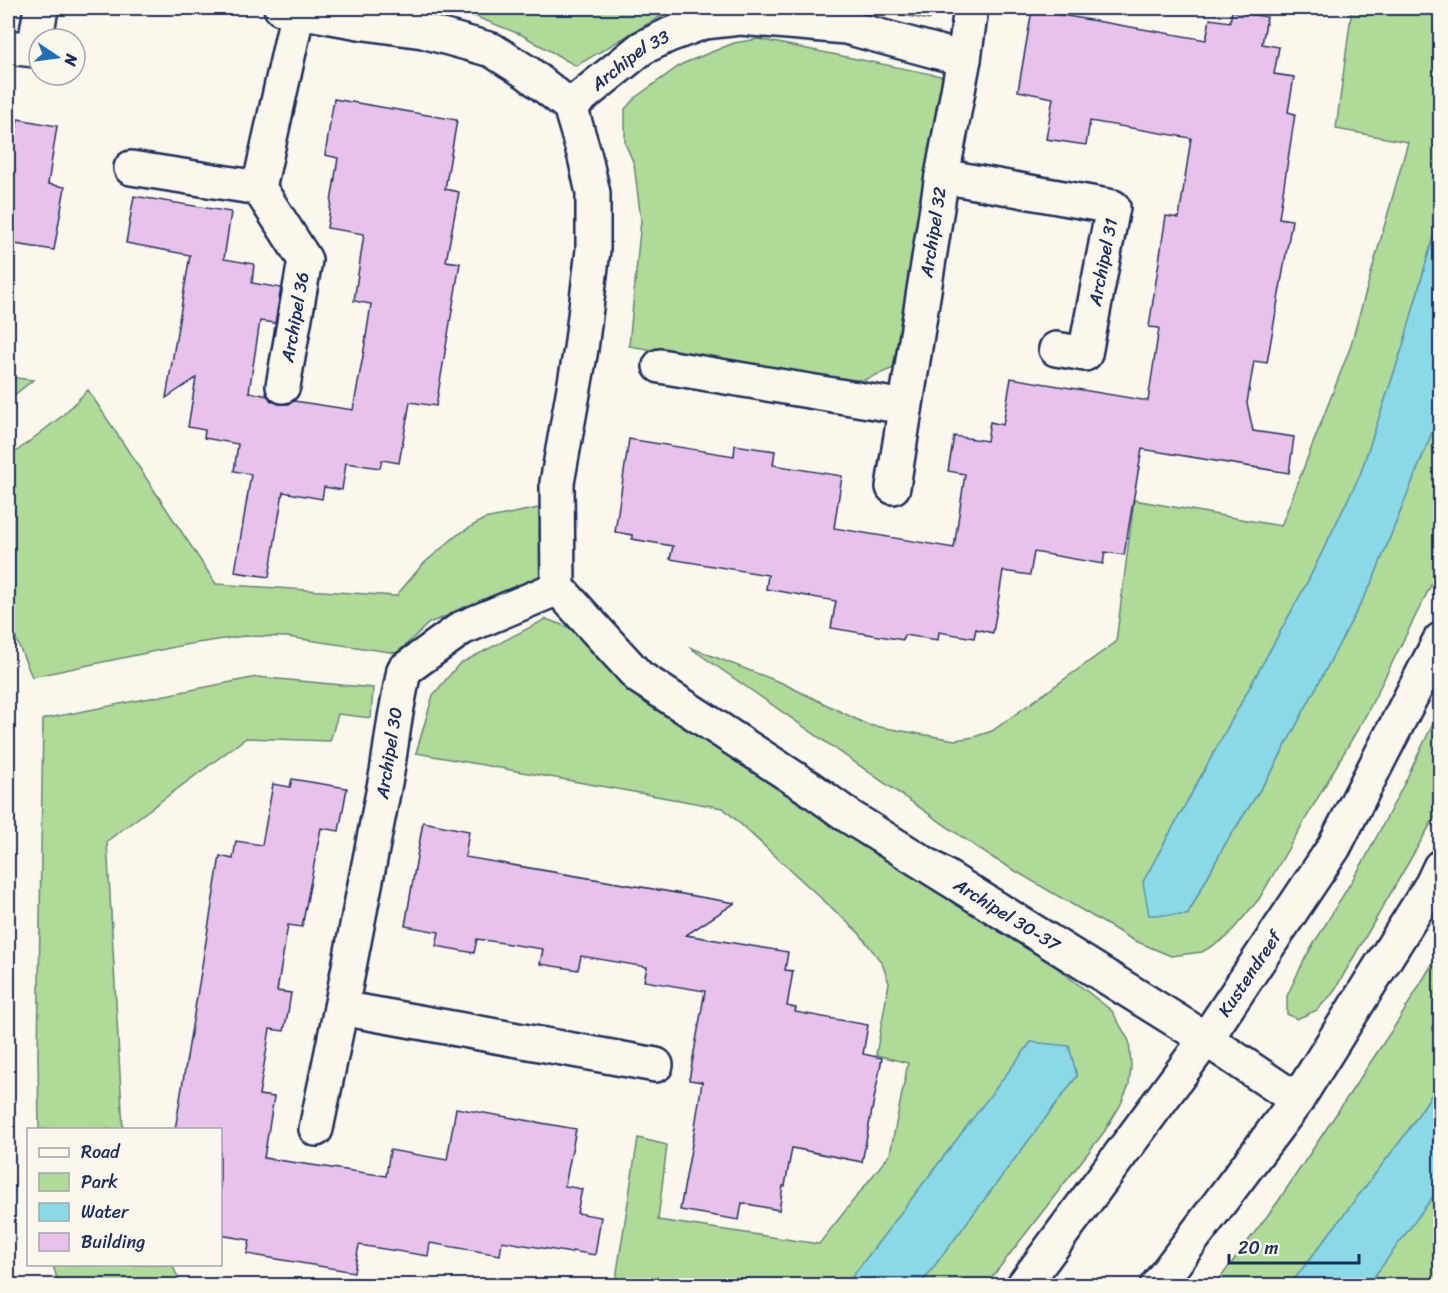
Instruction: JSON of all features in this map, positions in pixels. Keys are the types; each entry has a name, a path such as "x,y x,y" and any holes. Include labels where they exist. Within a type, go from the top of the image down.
{"street":[{"path":"8,47 34,50 40,8"},
{"path":"964,59 971,8"},
{"path":"131,168 259,188 290,9 367,15 492,50 528,73 570,106 593,193 593,249 581,349 557,483 558,588"},
{"name":"Archipel 33","path":"570,106 642,48 704,22 740,18 846,27 964,59"},
{"name":"Archipel 32","path":"893,487 942,176 964,59"},
{"name":"Archipel 31","path":"942,176 1113,207 1084,354 1056,349"},
{"name":"Archipel 36","path":"259,188 305,260 283,386"},
{"path":"660,366 905,406"},
{"name":"Archipel 30-37","path":"558,588 639,677 861,823 1206,1039 1297,1100"},
{"name":"Archipel 30","path":"316,1130 387,772 404,670 462,628 558,588"},
{"name":"Kustendreef","path":"1023,1286 1206,1039 1334,847 1440,640"},
{"path":"1157,1286 1297,1100 1432,884 1440,867"},
{"path":"341,1008 656,1065"}],"green space":[{"path":"442,8 675,8 576,66 522,35 474,16"},
{"path":"867,8 941,8 929,20"},
{"path":"1352,8 1440,8 1440,212 1403,346 1360,475 1308,581 1143,882 1188,914 1224,846 1272,771 1373,580 1440,412 1440,567 1366,715 1259,899 1226,938 1202,952 1171,956 1133,940 988,855 689,647 782,683 868,725 955,740 974,737 992,731 1116,642 1134,500 1281,526 1350,348 1408,142 1336,129"},
{"path":"758,39 946,77 903,350 894,368 864,380 831,380 629,346 641,220 634,164 625,143 625,109 636,97 682,64 734,43"},
{"path":"8,377 33,380 8,400"},
{"path":"88,390 216,584 396,596 423,564 457,535 484,519 544,507 549,576 429,623 397,653 287,637 244,636 184,645 32,677 8,620 8,458 62,416"},
{"path":"546,619 578,631 1037,952 1112,1011 1129,1041 1131,1066 1129,1085 1120,1106 1104,1132 986,1285 920,1285 1077,1076 1031,1042 846,1285 615,1285 638,1138 667,1145 658,1220 819,1244 890,1154 908,1063 876,1055 889,983 882,963 859,933 723,808 416,753 433,695 459,664"},
{"path":"257,677 373,688 371,718 338,714 330,741 246,738 107,841 123,1128 39,1128 43,719"},
{"path":"1440,709 1440,808 1333,993 1317,1010 1297,1019 1287,1014 1287,996 1304,960 1365,859"},
{"path":"1440,951 1440,1082 1405,1135 1290,1285 1214,1286 1277,1203 1400,1018"},
{"path":"1440,1187 1440,1285 1368,1285"},
{"path":"53,1266 172,1266 180,1285 59,1285"}],"water":[{"path":"1440,212 1440,412 1373,580 1272,771 1224,846 1187,915 1149,915 1143,882 1308,581 1360,475 1403,346"},
{"path":"1031,1042 1069,1046 1077,1076 920,1285 846,1285"},
{"path":"1440,1082 1440,1187 1368,1285 1290,1285 1405,1135"}],"building":[{"path":"1032,10 1206,40 1210,19 1230,22 1232,11 1267,17 1262,44 1279,47 1274,74 1294,77 1288,112 1295,114 1279,218 1292,220 1267,363 1254,361 1247,403 1253,431 1294,437 1289,473 1142,449 1124,555 1105,552 1103,564 1034,552 1030,575 1003,571 993,633 976,629 974,638 939,632 938,640 904,635 903,640 831,628 836,601 766,589 768,575 670,559 673,546 632,539 632,535 615,532 629,439 734,456 735,445 775,451 773,465 842,476 834,528 954,548 965,474 948,471 954,436 987,441 990,422 1003,425 1011,378 1148,401 1159,328 1149,327 1166,216 1179,218 1191,138 1090,121 1086,145 1046,139 1053,98 1018,91"},
{"path":"334,99 457,120 445,189 459,192 446,261 460,263 436,406 410,402 399,463 382,460 380,468 346,463 342,490 324,487 322,499 283,492 269,577 235,572 251,474 234,471 238,444 204,438 205,430 188,427 196,378 166,398 190,255 126,243 134,196 231,212 224,259 254,264 252,283 281,288 275,323 260,321 249,392 268,396 271,401 279,404 289,404 294,401 353,410 371,304 354,301 364,234 327,228 338,158 325,155"},
{"path":"18,119 57,126 48,184 65,187 54,250 8,243 8,178"},
{"path":"292,779 347,788 339,831 321,828 302,927 288,925 277,991 291,993 288,1012 284,1031 270,1029 259,1095 274,1097 264,1158 386,1176 390,1150 447,1160 456,1108 576,1129 565,1186 582,1189 577,1213 601,1217 595,1255 502,1241 500,1255 430,1243 428,1256 359,1245 354,1272 247,1254 250,1240 222,1235 222,1128 175,1128 220,856 233,859 236,841 262,845 273,784 290,787"},
{"path":"423,822 469,831 465,857 735,903 686,935 788,952 785,970 793,971 787,1006 796,1008 795,1012 868,1025 863,1054 882,1058 862,1162 792,1148 779,1210 742,1203 739,1220 680,1210 702,1082 689,1080 705,991 644,981 647,967 581,956 578,970 540,964 543,949 477,939 474,953 436,946 439,932 405,926"}]}
